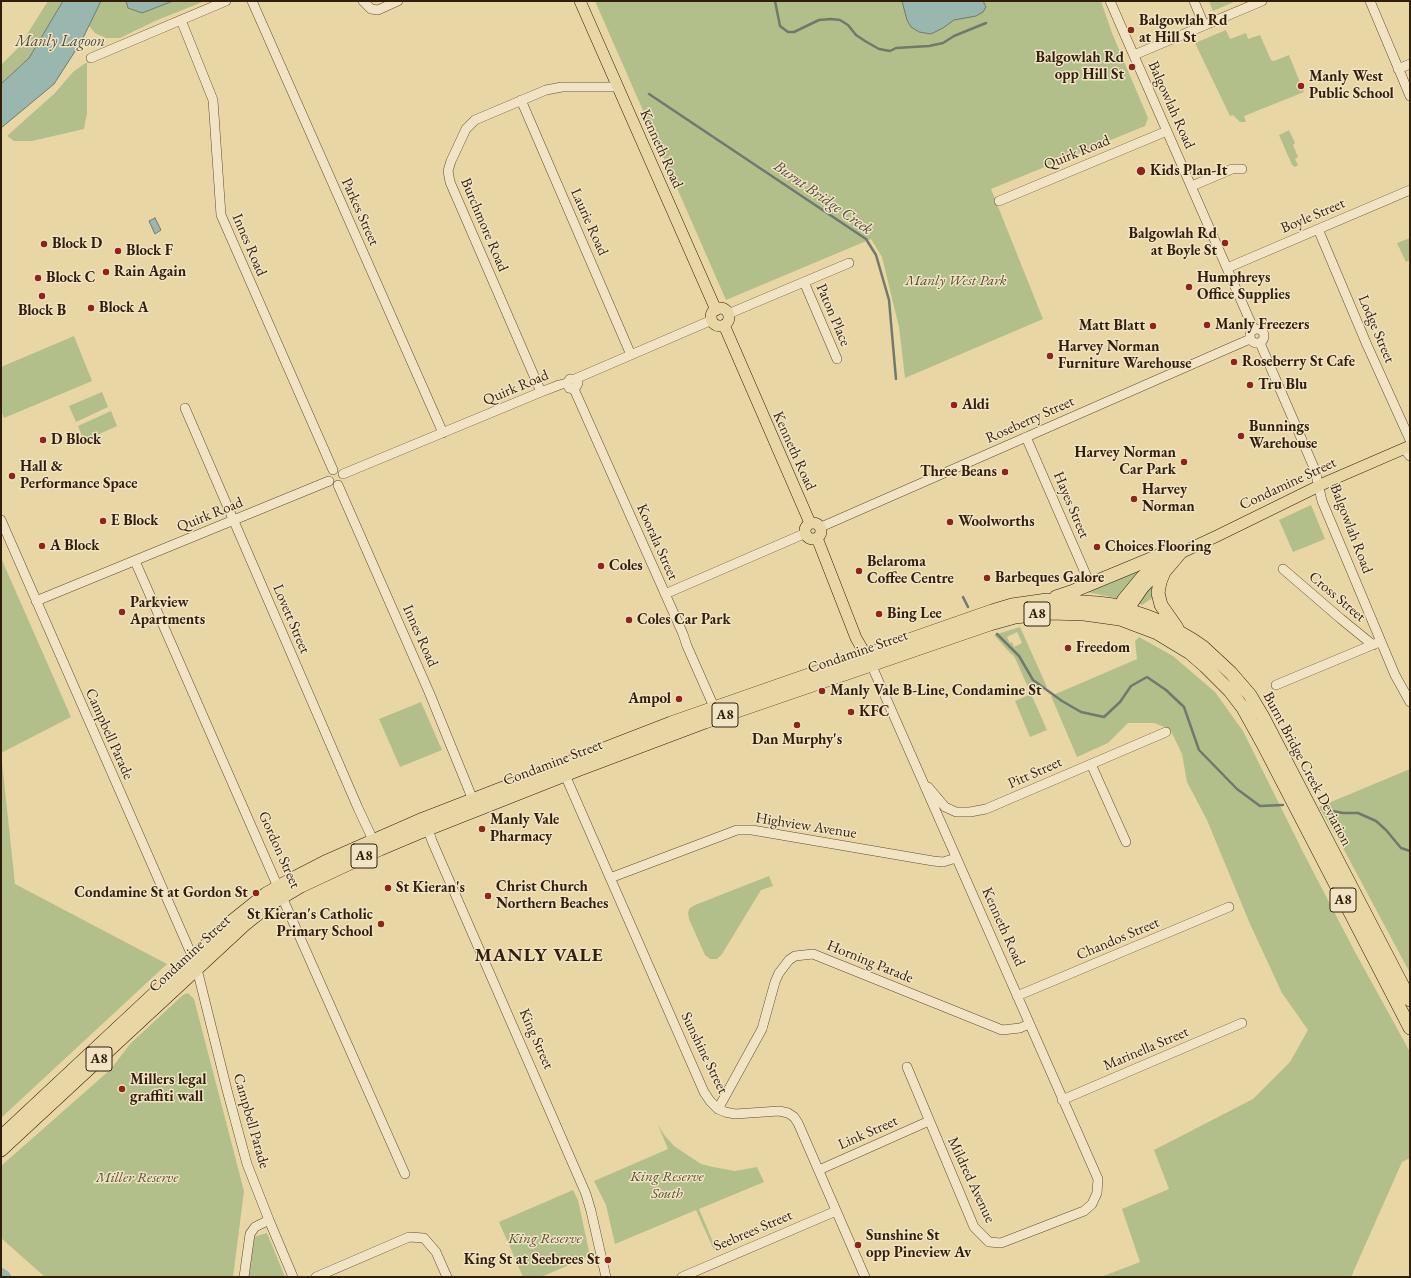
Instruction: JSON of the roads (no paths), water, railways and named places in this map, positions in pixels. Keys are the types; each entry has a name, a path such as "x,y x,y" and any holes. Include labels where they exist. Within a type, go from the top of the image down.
{"highway":[{"path":"1047,600 1170,551 1180,553 1164,572 1158,593 1161,605 1181,632"},
{"name":"Condamine Street","path":"280,892 380,849 473,800 714,707 869,659 970,625 986,619 1012,605 1047,600"},
{"name":"Burnt Bridge Creek Deviation","path":"1047,600 1083,601 1154,619 1181,632 1203,647 1231,673 1250,695 1263,717 1410,1000"},
{"name":"Condamine Street","path":"986,619 1051,612 1084,614 1122,612"},
{"name":"Burnt Bridge Creek Deviation","path":"1122,612 1190,653 1205,666 1234,697 1263,744 1410,1028"},
{"name":"Condamine Street","path":"1,1150 195,963 236,918 280,892 325,862 373,840 426,824 565,775 869,659"},
{"name":"Condamine Street","path":"1,1137 195,963"}],"main road":[{"name":"Kenneth Road","path":"580,1 714,315"},
{"path":"723,308 728,314 729,320 724,325 715,325 714,315 723,308"},
{"name":"Kenneth Road","path":"724,325 808,528"},
{"name":"Condamine Street","path":"1122,612 1163,566 1180,553 1319,486 1408,448"},
{"path":"817,523 821,527 821,533 816,538 810,538 808,528 817,523"},
{"name":"Kenneth Road","path":"816,538 856,638 869,659"}],"street":[{"path":"91,58 226,1"},
{"name":"Parkes Street","path":"252,1 443,433"},
{"path":"363,1 371,9 378,10 398,1"},
{"name":"Balgowlah Road","path":"1110,1 1254,330"},
{"path":"1194,1 1204,25"},
{"path":"1134,55 1262,1"},
{"path":"1370,1 1410,96"},
{"name":"Innes Road","path":"181,20 213,100 221,215 333,470"},
{"path":"1398,69 1410,64"},
{"name":"Burchmore Road","path":"541,392 450,182 448,172 451,161 466,129 475,120 546,90 562,86 617,87"},
{"name":"Laurie Road","path":"521,100 631,355"},
{"name":"Quirk Road","path":"999,201 1167,131"},
{"path":"1192,186 1232,168 1242,169"},
{"name":"Boyle Street","path":"1227,268 1410,190"},
{"name":"Lodge Street","path":"1318,229 1367,345 1408,448"},
{"path":"728,314 849,263"},
{"name":"Paton Place","path":"804,282 837,359"},
{"name":"Quirk Road","path":"343,474 541,392 559,385 572,384 714,315"},
{"path":"1254,330 1263,332 1263,339 1260,342 1254,343 1250,339 1251,332 1254,330"},
{"name":"Roseberry Street","path":"821,527 1250,339"},
{"name":"Balgowlah Road","path":"1260,342 1315,470 1322,501 1377,643 1410,700"},
{"name":"Koorala Street","path":"572,384 714,707"},
{"name":"Lovett Street","path":"185,408 373,840"},
{"name":"Hayes Street","path":"1026,437 1090,584"},
{"path":"333,470 339,470 343,474 342,482 338,485 333,485 329,481 328,476 333,470"},
{"name":"Quirk Road","path":"36,601 329,481"},
{"name":"Innes Road","path":"338,485 429,692 473,800"},
{"name":"Campbell Parade","path":"1,520 195,963 247,1164 293,1277"},
{"path":"665,594 808,528"},
{"name":"Gordon Street","path":"135,560 405,1174"},
{"name":"Cross Street","path":"1283,569 1341,619 1377,643"},
{"path":"1276,685 1377,643"},
{"name":"Kenneth Road","path":"869,659 1028,1024 1098,1179 1097,1193 1092,1204"},
{"name":"Pitt Street","path":"923,782 945,807 956,812 986,810 1166,732"},
{"path":"1091,764 1126,842"},
{"name":"Sunshine Street","path":"565,775 704,1092 718,1109 725,1112 735,1114 779,1111 794,1117 819,1170 865,1277"},
{"name":"King Street","path":"426,824 432,841 584,1189 591,1211 606,1277"},
{"name":"Highview Avenue","path":"610,878 738,830 752,830 933,861 943,862 956,858"},
{"name":"Chandos Street","path":"1017,996 1229,907"},
{"name":"Horning Parade","path":"718,1109 762,1029 775,982 779,973 789,960 795,956 813,954 1002,1030 1020,1028 1028,1024"},
{"name":"Marinella Street","path":"1062,1100 1242,1023"},
{"name":"Mildred Avenue","path":"907,1067 974,1227 989,1242 1000,1243 1084,1211 1092,1204"},
{"name":"Link Street","path":"819,1170 929,1121"},
{"name":"Seebrees Street","path":"682,1277 836,1211"},
{"path":"244,1277 250,1234 255,1227 269,1220"},
{"path":"316,1277 409,1237 424,1238 436,1252 447,1277"}],"water":[{"name":"Manly Lagoon","path":"63,1 101,1 81,42 54,84 1,128 1,84 29,58"},
{"name":"Manly Lagoon","path":"126,1 173,1 142,13 128,8"},
{"path":"902,1 983,1 986,7 983,12 976,16 954,20 931,34 919,32 911,27 907,20"},
{"path":"155,218 161,230 155,234 149,221"}],"waterway":[{"path":"775,1 780,26 788,32 794,32 819,20 840,20 848,25 856,35 865,41 879,49 890,51 896,48 929,46 943,43 954,36 986,23"},
{"name":"Burnt Bridge Creek","path":"649,94 866,239 876,255 889,300 896,379"},
{"name":"Burnt Bridge Creek","path":"963,597 968,607"},
{"name":"Burnt Bridge Creek","path":"997,634 1019,656 1033,680 1062,701 1081,712 1104,717 1120,702 1131,686 1147,677 1166,690 1184,707 1199,750 1237,789 1260,806 1283,805"},
{"name":"Burnt Bridge Creek","path":"1327,810 1343,813 1358,813 1376,821 1386,830 1401,848 1410,851"}],"place":[{"name":"Balgowlah Rd at Hill St","path":"1131,30"},
{"name":"Balgowlah Rd opp Hill St","path":"1132,67"},
{"name":"Manly West Public School","path":"1301,86"},
{"name":"Kids Plan-It","path":"1141,171"},
{"name":"Balgowlah Rd at Boyle St","path":"1225,243"},
{"name":"Block D","path":"44,244"},
{"name":"Block F","path":"118,251"},
{"name":"Rain Again","path":"106,272"},
{"name":"Block C","path":"38,278"},
{"name":"Humphreys Office Supplies","path":"1189,287"},
{"name":"Block B","path":"42,296"},
{"name":"Block A","path":"91,308"},
{"name":"Manly Freezers","path":"1207,325"},
{"name":"Matt Blatt","path":"1153,326"},
{"name":"Harvey Norman Furniture Warehouse","path":"1050,356"},
{"name":"Roseberry St Cafe","path":"1234,362"},
{"name":"Tru Blu","path":"1250,385"},
{"name":"Aldi","path":"954,405"},
{"name":"Bunnings Warehouse","path":"1241,436"},
{"name":"D Block","path":"43,440"},
{"name":"Harvey Norman Car Park","path":"1184,462"},
{"name":"Three Beans","path":"1005,472"},
{"name":"Hall & Performance Space","path":"12,476"},
{"name":"Harvey Norman","path":"1134,499"},
{"name":"E Block","path":"103,521"},
{"name":"Woolworths","path":"950,522"},
{"name":"A Block","path":"42,546"},
{"name":"Choices Flooring","path":"1097,547"},
{"name":"Coles","path":"601,566"},
{"name":"Belaroma Coffee Centre","path":"859,571"},
{"name":"Barbeques Galore","path":"987,578"},
{"name":"Parkview Apartments","path":"122,612"},
{"name":"Bing Lee","path":"879,614"},
{"name":"Coles Car Park","path":"629,620"},
{"name":"Freedom","path":"1068,648"},
{"name":"Manly Vale B-Line, Condamine St","path":"822,691"},
{"name":"Ampol","path":"679,699"},
{"name":"KFC","path":"851,712"},
{"name":"Dan Murphy's","path":"797,725"},
{"name":"Manly Vale Pharmacy","path":"482,829"},
{"name":"St Kieran's","path":"388,888"},
{"name":"Condamine St at Gordon St","path":"256,893"},
{"name":"Christ Church Northern Beaches","path":"488,896"},
{"name":"St Kieran's Catholic Primary School","path":"381,924"},
{"name":"Millers legal graffiti wall","path":"122,1089"},
{"name":"Sunshine St opp Pineview Av","path":"858,1245"},
{"name":"King St at Seebrees St","path":"608,1260"}],"district":[{"name":"MANLY VALE","path":"539,956"}],"park label":[{"name":"Manly West Park","path":"956,281"},
{"name":"Miller Reserve","path":"137,1178"},
{"name":"King Reserve South","path":"667,1186"},
{"name":"King Reserve","path":"545,1239"}]}
